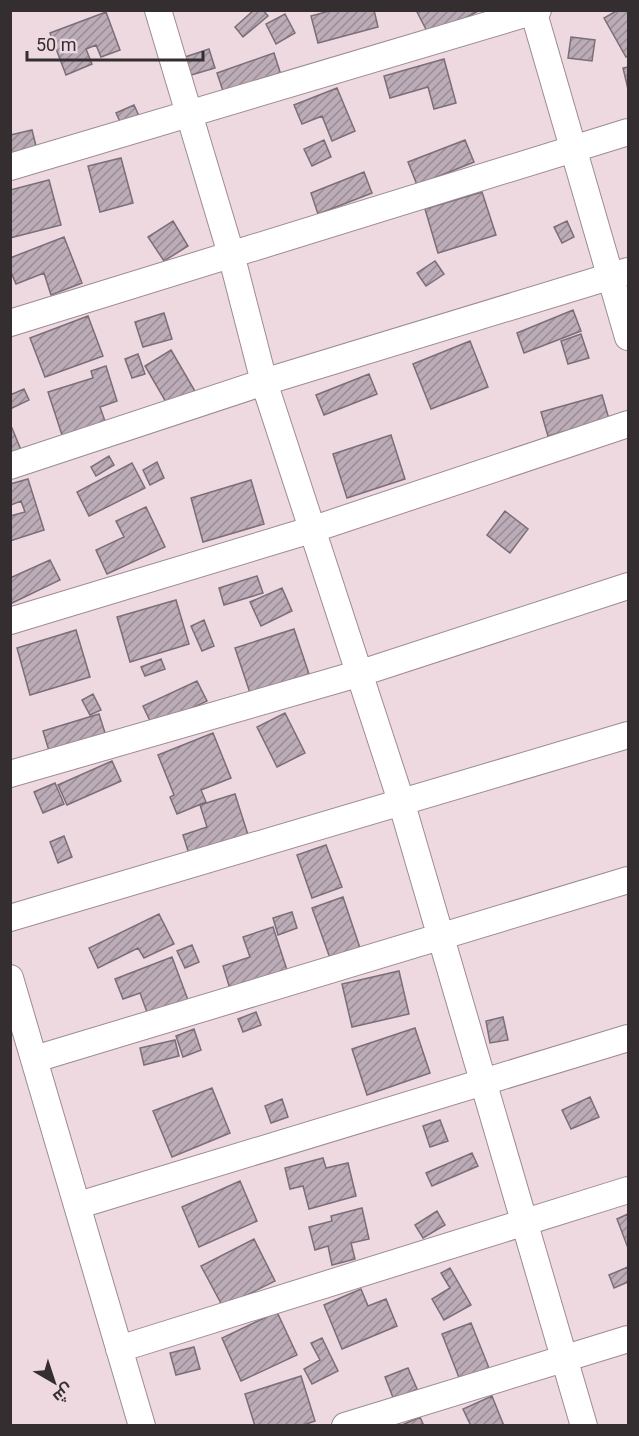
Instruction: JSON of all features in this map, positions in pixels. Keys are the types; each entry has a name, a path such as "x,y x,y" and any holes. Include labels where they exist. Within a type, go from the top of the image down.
{"street":[{"path":"158,10 231,254 264,382 314,529 401,801 525,1220 563,1361 584,1425"},
{"path":"10,166 534,11 575,148 620,274 628,337"},
{"path":"10,323 628,132"},
{"path":"10,466 264,382 620,274"},
{"path":"10,621 314,529 628,424"},
{"path":"10,774 361,673 628,586"},
{"path":"10,918 628,735"},
{"path":"35,1059 628,880"},
{"path":"10,978 79,1205 118,1349 142,1425"},
{"path":"79,1205 628,1038"},
{"path":"118,1349 525,1220 628,1190"},
{"path":"345,1425 563,1361 628,1339"}],"building":[{"path":"254,10 263,10 268,16 243,37 235,27"},
{"path":"333,10 374,10 378,27 318,43 311,16"},
{"path":"416,10 480,10 430,37"},
{"path":"618,10 628,10 628,56 626,57 604,18"},
{"path":"106,12 120,50 101,57 96,45 86,49 92,64 66,75 50,33"},
{"path":"285,14 295,33 276,44 266,24"},
{"path":"571,37 595,40 592,61 568,58"},
{"path":"209,49 215,68 191,75 185,57"},
{"path":"274,53 281,75 224,94 217,73"},
{"path":"444,59 456,103 434,109 428,87 390,98 384,76"},
{"path":"628,67 628,89 623,68"},
{"path":"337,88 355,131 332,141 322,116 302,124 294,105"},
{"path":"134,105 140,118 122,126 116,113"},
{"path":"32,130 37,150 10,157 10,135"},
{"path":"324,140 331,157 312,166 304,149"},
{"path":"465,140 474,162 417,185 408,162"},
{"path":"121,158 133,203 100,212 88,166"},
{"path":"364,172 372,193 318,214 311,193"},
{"path":"49,180 61,225 10,238 10,190"},
{"path":"482,192 496,235 438,253 425,209"},
{"path":"173,221 188,246 164,261 148,237"},
{"path":"567,221 574,237 562,243 554,227"},
{"path":"64,237 82,283 51,295 44,273 16,284 10,270 10,258"},
{"path":"435,261 444,274 426,286 417,273"},
{"path":"573,310 581,331 524,353 517,333"},
{"path":"164,313 172,339 143,347 135,322"},
{"path":"88,316 103,356 45,377 30,338"},
{"path":"581,334 589,358 568,364 561,341"},
{"path":"470,341 488,387 431,409 413,364"},
{"path":"171,350 196,393 170,409 145,366"},
{"path":"138,354 145,374 132,378 125,359"},
{"path":"106,366 117,401 100,407 106,424 63,438 48,392 93,378 91,371"},
{"path":"369,374 377,394 324,415 316,395"},
{"path":"24,389 29,400 10,409 10,395"},
{"path":"602,395 609,419 548,436 541,412"},
{"path":"12,428 21,450 10,454 10,429"},
{"path":"391,435 405,479 347,498 333,454"},
{"path":"109,456 114,465 96,476 91,467"},
{"path":"157,462 164,478 150,485 143,470"},
{"path":"132,463 145,488 89,516 77,492"},
{"path":"28,479 44,530 10,541 10,516 25,512 21,501 11,505 10,484"},
{"path":"251,480 264,524 203,542 191,498"},
{"path":"146,507 165,547 107,574 96,550 124,537 116,521"},
{"path":"505,511 528,529 510,553 487,535"},
{"path":"50,560 60,580 10,604 10,578"},
{"path":"257,576 263,593 224,605 219,588"},
{"path":"282,588 292,611 261,626 250,602"},
{"path":"176,600 189,644 130,662 117,617"},
{"path":"204,620 214,646 202,651 191,626"},
{"path":"294,629 309,674 250,693 235,648"},
{"path":"76,630 90,677 30,695 17,648"},
{"path":"161,659 165,669 145,676 141,667"},
{"path":"197,681 207,701 153,727 143,706"},
{"path":"93,694 101,710 90,715 82,700"},
{"path":"285,713 305,753 277,767 257,727"},
{"path":"99,714 106,736 50,754 43,731"},
{"path":"213,733 231,778 201,790 206,802 177,814 170,797 174,795 158,755"},
{"path":"112,761 121,781 67,805 58,785"},
{"path":"55,783 64,804 43,813 34,792"},
{"path":"235,794 249,838 190,857 183,835 207,827 200,805"},
{"path":"64,836 72,857 58,863 50,842"},
{"path":"326,845 342,887 312,898 297,855"},
{"path":"343,897 360,948 330,958 312,908"},
{"path":"292,912 297,928 278,935 273,918"},
{"path":"159,914 174,944 144,958 138,948 98,968 89,948"},
{"path":"273,927 287,970 230,989 223,966 250,957 243,937"},
{"path":"192,945 199,962 185,968 177,951"},
{"path":"172,957 188,1000 148,1015 140,993 123,999 115,979"},
{"path":"399,971 409,1014 352,1027 342,984"},
{"path":"256,1012 261,1025 243,1032 238,1019"},
{"path":"503,1017 508,1040 490,1043 486,1021"},
{"path":"415,1028 430,1073 367,1095 352,1049"},
{"path":"194,1029 201,1050 183,1057 176,1036"},
{"path":"175,1040 179,1056 144,1065 140,1048"},
{"path":"212,1088 230,1133 172,1157 153,1111"},
{"path":"590,1097 599,1117 571,1129 562,1110"},
{"path":"282,1099 288,1117 271,1123 265,1106"},
{"path":"440,1120 448,1141 430,1147 423,1126"},
{"path":"472,1153 478,1166 432,1186 426,1173"},
{"path":"323,1158 326,1168 348,1163 356,1196 309,1209 303,1186 290,1189 285,1168"},
{"path":"240,1181 257,1221 199,1247 182,1207"},
{"path":"362,1208 369,1239 351,1243 355,1259 332,1265 328,1246 315,1250 309,1227 332,1221 331,1216"},
{"path":"437,1211 445,1225 423,1238 415,1225"},
{"path":"628,1214 628,1248 617,1219"},
{"path":"254,1239 275,1281 223,1307 201,1266"},
{"path":"628,1267 628,1282 614,1288 609,1275"},
{"path":"450,1268 471,1305 444,1320 432,1299 450,1288 441,1273"},
{"path":"361,1289 368,1306 386,1299 397,1326 342,1349 324,1305"},
{"path":"277,1312 297,1355 241,1381 222,1338"},
{"path":"471,1323 489,1368 460,1380 442,1334"},
{"path":"322,1338 338,1371 312,1384 304,1369 320,1360 311,1343"},
{"path":"194,1347 200,1369 176,1375 170,1353"},
{"path":"408,1368 417,1389 394,1400 385,1377"},
{"path":"301,1376 315,1421 301,1426 255,1426 245,1394"},
{"path":"492,1396 504,1426 471,1426 463,1409"},
{"path":"420,1417 424,1426 400,1426"}]}
